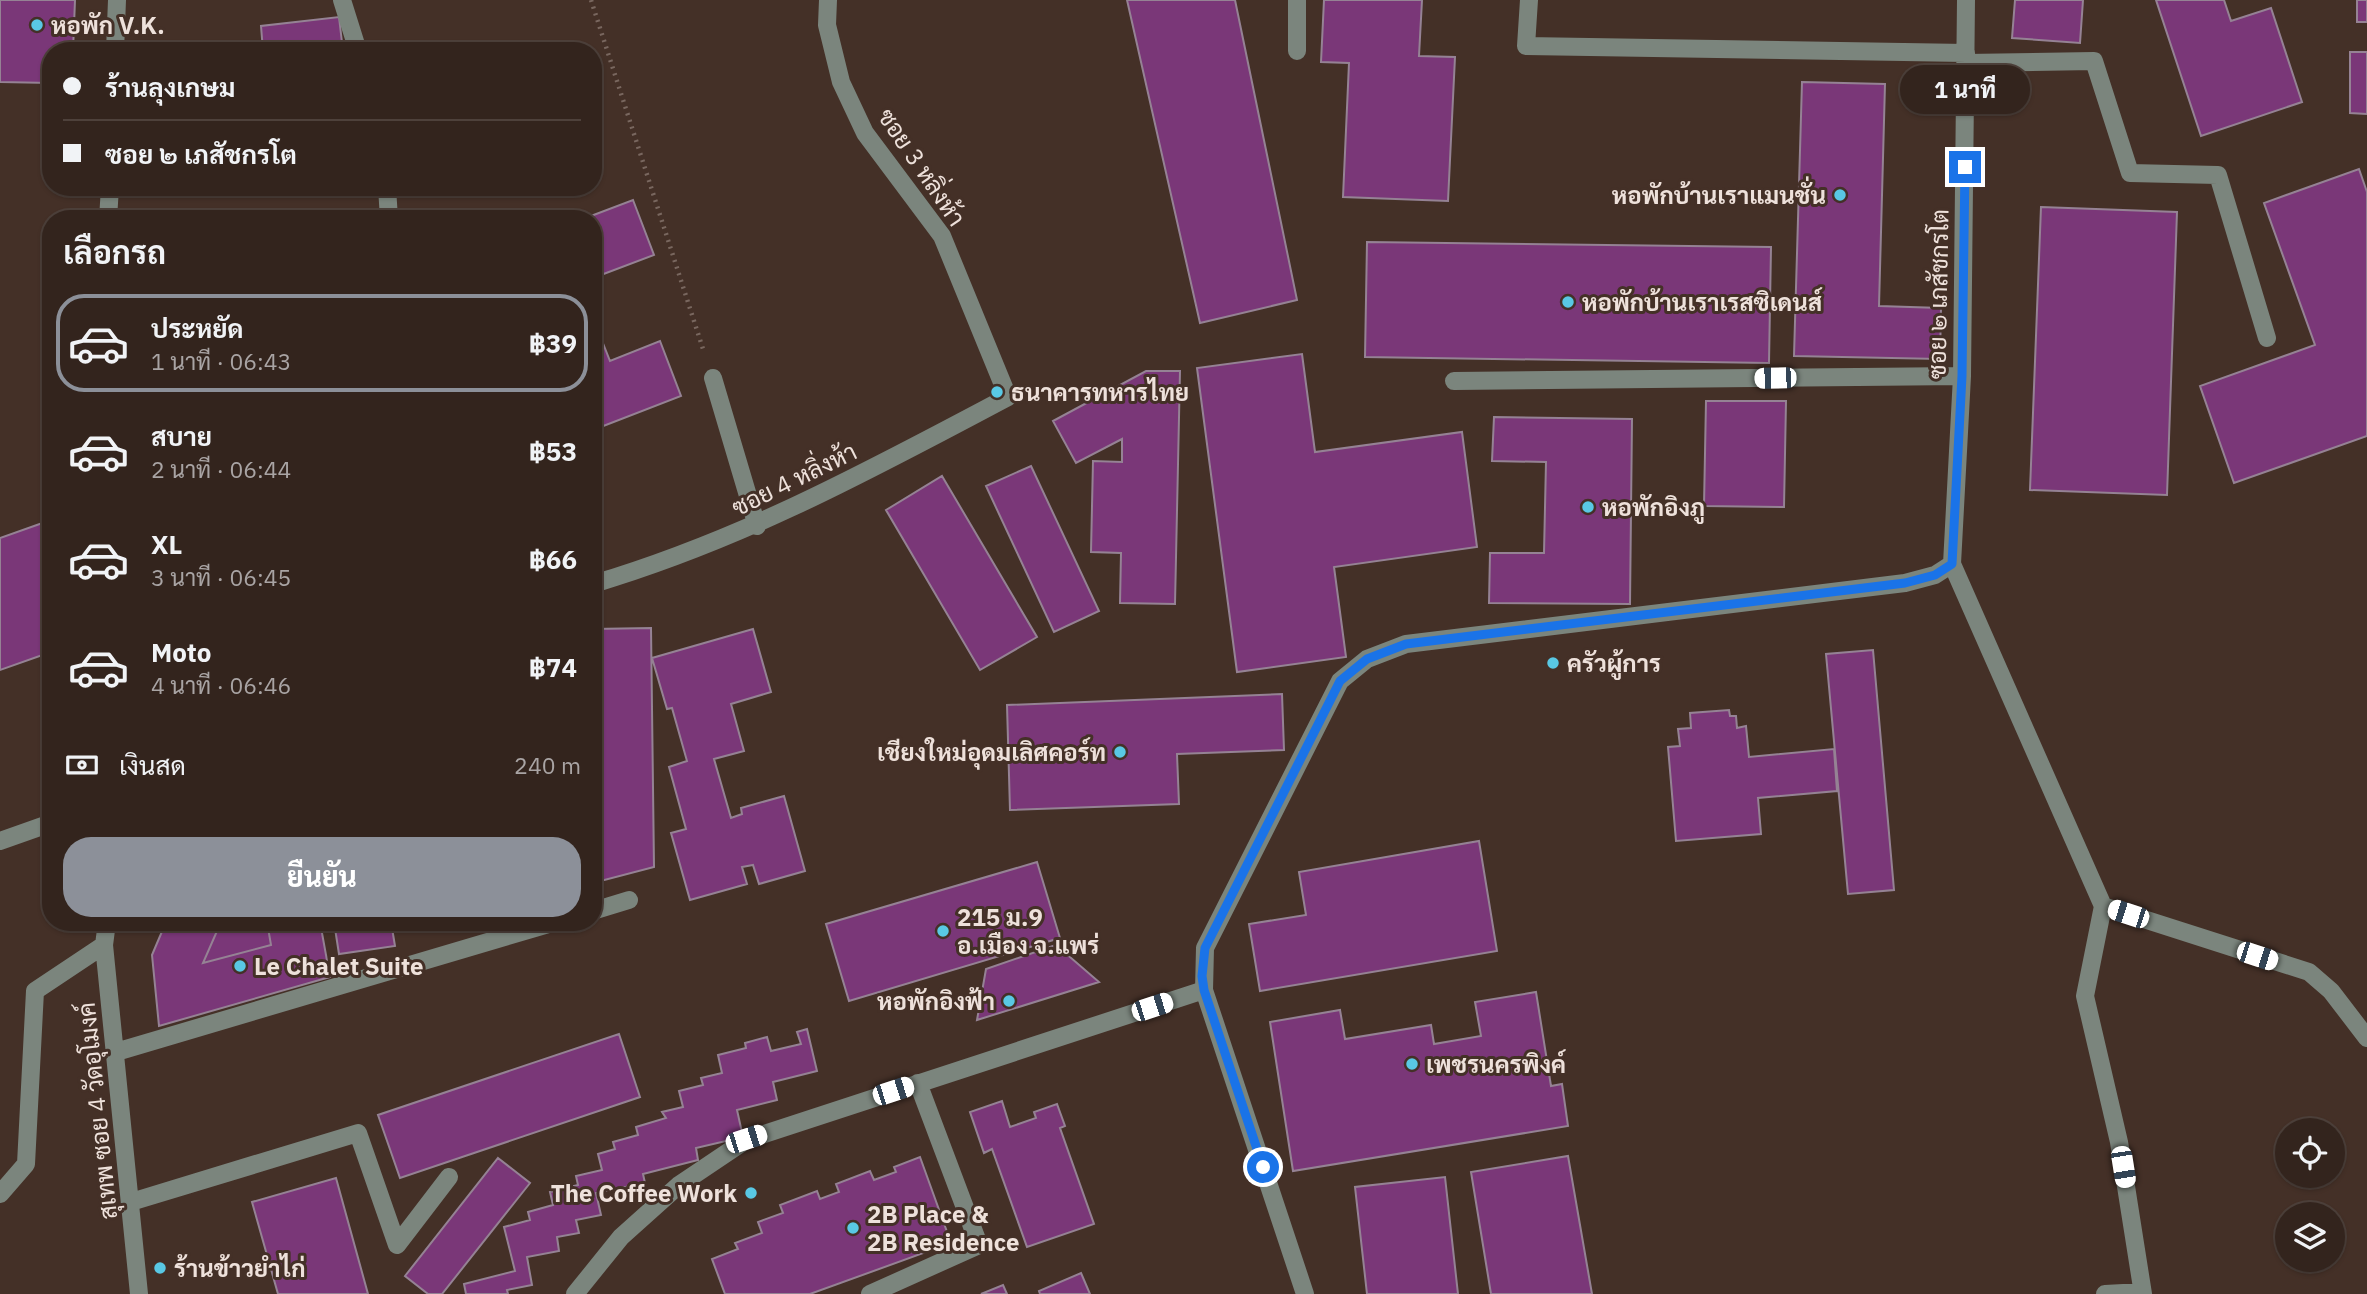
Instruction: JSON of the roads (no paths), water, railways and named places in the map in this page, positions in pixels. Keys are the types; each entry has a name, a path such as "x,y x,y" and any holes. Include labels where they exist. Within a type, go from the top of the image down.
{"street":[{"path":"115,42 117,0"},
{"path":"342,0 355,42"},
{"name":"ซอย 3 หลิ่งห้า","path":"828,0 827,25 841,82 865,132 942,236 1008,397"},
{"path":"1297,0 1297,51"},
{"path":"1529,0 1526,46 2094,61 2130,173 2218,176 2267,338"},
{"name":"ซอย ๒ เภสัชกรโต","path":"1952,564 1962,376 1966,0"},
{"path":"1454,381 1962,376"},
{"path":"713,378 757,526"},
{"name":"ซอย 4 หลิ่งห้า","path":"602,581 667,562 757,526 1008,397"},
{"path":"1306,1294 1204,990 1202,976 1205,948 1340,681 1367,659 1406,644 1905,583 1935,575 1952,564 2103,906 2085,996 2119,1142 2143,1293 2105,1294"},
{"path":"0,841 42,826"},
{"path":"602,908 629,900"},
{"path":"2103,906 2309,972 2331,991 2367,1038"},
{"name":"สุเทพ ซอย 4 วัดอุโมงค์","path":"106,931 104,945 139,1294"},
{"path":"116,1052 525,931"},
{"path":"0,1194 26,1164 35,991 104,945"},
{"path":"575,1294 621,1237 678,1185 746,1139 1204,990"},
{"path":"870,1294 979,1245 918,1083"},
{"path":"131,1202 358,1133 397,1245 449,1177"}],"place":[{"name":"หอพัก V.K.","path":"37,25"},
{"name":"หอพักบ้านเราแมนชั่น","path":"1840,195"},
{"name":"หอพักบ้านเราเรสซิเดนส์","path":"1568,302"},
{"name":"ธนาคารทหารไทย","path":"997,392"},
{"name":"หอพักอิงภู","path":"1588,507"},
{"name":"ครัวผู้การ","path":"1553,663"},
{"name":"เชียงใหม่อุดมเลิศคอร์ท","path":"1120,752"},
{"name":"215 ม.9 อ.เมือง จ.แพร่","path":"943,931"},
{"name":"Le Chalet Suite","path":"240,966"},
{"name":"หอพักอิงฟ้า","path":"1009,1001"},
{"name":"เพชรนครพิงค์","path":"1412,1064"},
{"name":"The Coffee Work","path":"751,1193"},
{"name":"2B Place & 2B Residence","path":"853,1228"},
{"name":"ร้านข้าวยำไก่","path":"160,1268"}]}
